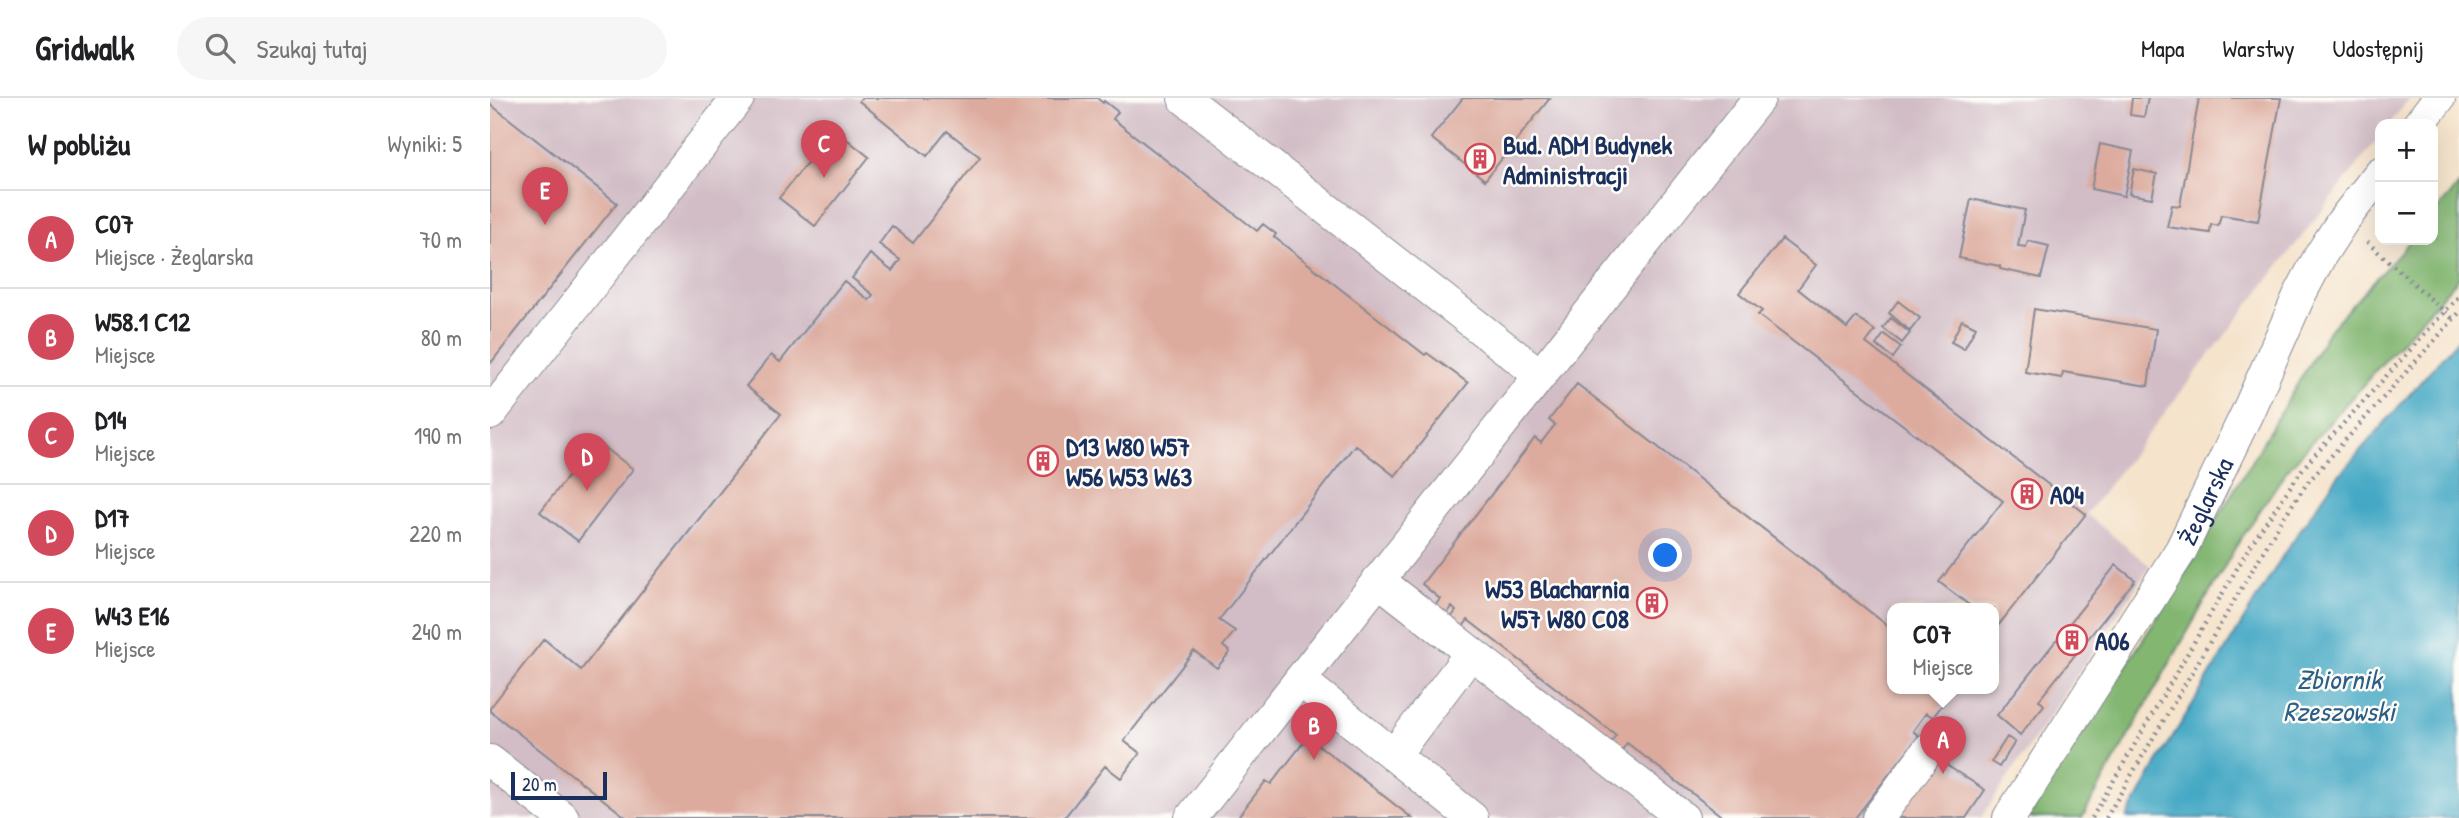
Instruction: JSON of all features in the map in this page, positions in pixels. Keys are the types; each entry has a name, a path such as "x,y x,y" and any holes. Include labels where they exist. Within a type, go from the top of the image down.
{"street":[{"path":"490,414 738,98"},
{"path":"1184,98 1540,375"},
{"path":"1191,818 1759,98"},
{"path":"2422,119 2439,98"},
{"name":"Żeglarska","path":"2009,818 2181,550 2248,411 2299,296 2342,222 2375,179"},
{"path":"1378,580 1683,818"},
{"path":"1394,755 1471,653"},
{"path":"1300,680 1472,818"},
{"path":"1878,818 1930,749"},
{"path":"490,761 563,818"}],"path":[{"path":"2342,222 2453,319"},
{"path":"2092,818 2250,546 2303,468 2459,296"},
{"path":"2106,818 2283,518 2308,482 2459,313"}],"shaded area":[{"path":"490,98 2410,98 2393,119 2375,119 2375,142 2086,514 2150,566 1981,818 490,818"}],"green space":[{"path":"2459,185 2459,277 2287,470 2235,548 2082,818 2028,818 2173,593 2330,329 2406,245 2438,245 2438,209"}],"water":[{"name":"Zbiornik Rzeszowski","path":"2459,338 2459,818 2127,818 2158,761 2285,552 2336,478"}],"building":[{"name":"D13 W80 W57 W56 W53 W63","path":"861,98 1097,98 1103,103 1104,101 1118,112 1113,119 1257,231 1263,224 1276,234 1274,237 1425,355 1427,353 1468,383 1395,476 1355,445 1219,620 1235,631 1223,646 1230,652 1217,668 1194,651 1124,741 1140,753 1121,778 1105,766 1064,818 627,818 490,711 490,708 544,639 581,670 781,414 746,386 771,355 780,362 844,281 869,300 873,295 852,278 870,254 892,271 900,260 879,244 892,226 913,243 980,157 947,131 927,156 859,101"},
{"name":"Bud. ADM Budynek Administracji","path":"1463,98 1550,98 1485,180 1431,138"},
{"path":"2132,98 2148,98 2144,117 2130,115"},
{"path":"2199,98 2281,98 2258,221 2221,215 2218,226 2211,224 2210,233 2167,227 2172,205 2180,206"},
{"path":"490,104 617,203 490,364"},
{"path":"834,129 869,157 815,226 779,198"},
{"path":"2100,144 2133,151 2124,196 2091,189"},
{"path":"2134,169 2157,174 2152,198 2129,194"},
{"path":"1971,199 2025,210 2018,246 2026,247 2028,241 2049,246 2041,278 1959,258"},
{"name":"A04","path":"1782,239 1816,265 1798,289 1847,328 1856,317 1875,331 1866,343 2086,514 1999,624 1999,603 1966,603 1939,582 2003,501 1758,315 1762,311 1739,293"},
{"path":"1898,301 1920,318 1910,331 1889,313"},
{"path":"2034,309 2156,329 2148,386 2063,372 2062,378 2025,372"},
{"path":"1891,318 1910,333 1902,343 1883,328"},
{"path":"1962,320 1976,327 1964,349 1951,342"},
{"path":"1884,334 1901,347 1893,358 1876,345"},
{"name":"W53 Blacharnia W57 W80 C08","path":"1577,384 1887,625 1887,694 1950,694 1933,717 1926,713 1913,731 1919,736 1855,818 1724,818 1627,743 1618,756 1607,747 1616,735 1468,620 1458,633 1447,623 1456,611 1452,607 1442,620 1431,611 1440,599 1422,584 1535,438 1541,443 1555,425 1549,420"},
{"path":"596,441 633,469 578,541 540,512"},
{"name":"A06","path":"2116,565 2135,580 2039,700 2044,705 2020,735 1997,715"},
{"path":"1308,737 1412,818 1237,818 1266,781 1271,784"},
{"path":"2007,737 2015,742 1999,767 1991,762"},
{"path":"1937,759 1985,790 1966,818 1897,818"}],"place":[{"name":"Bud. ADM Budynek Administracji","path":"1480,159"},
{"name":"D14","path":"824,178"},
{"name":"W43 E16","path":"545,225"},
{"name":"D13 W80 W57 W56 W53 W63","path":"1043,461"},
{"name":"D17","path":"587,491"},
{"name":"A04","path":"2027,494"},
{"name":"W53 Blacharnia W57 W80 C08","path":"1652,603"},
{"name":"A06","path":"2072,640"},
{"name":"W58.1 C12","path":"1314,760"},
{"name":"C07","path":"1943,774"}]}
